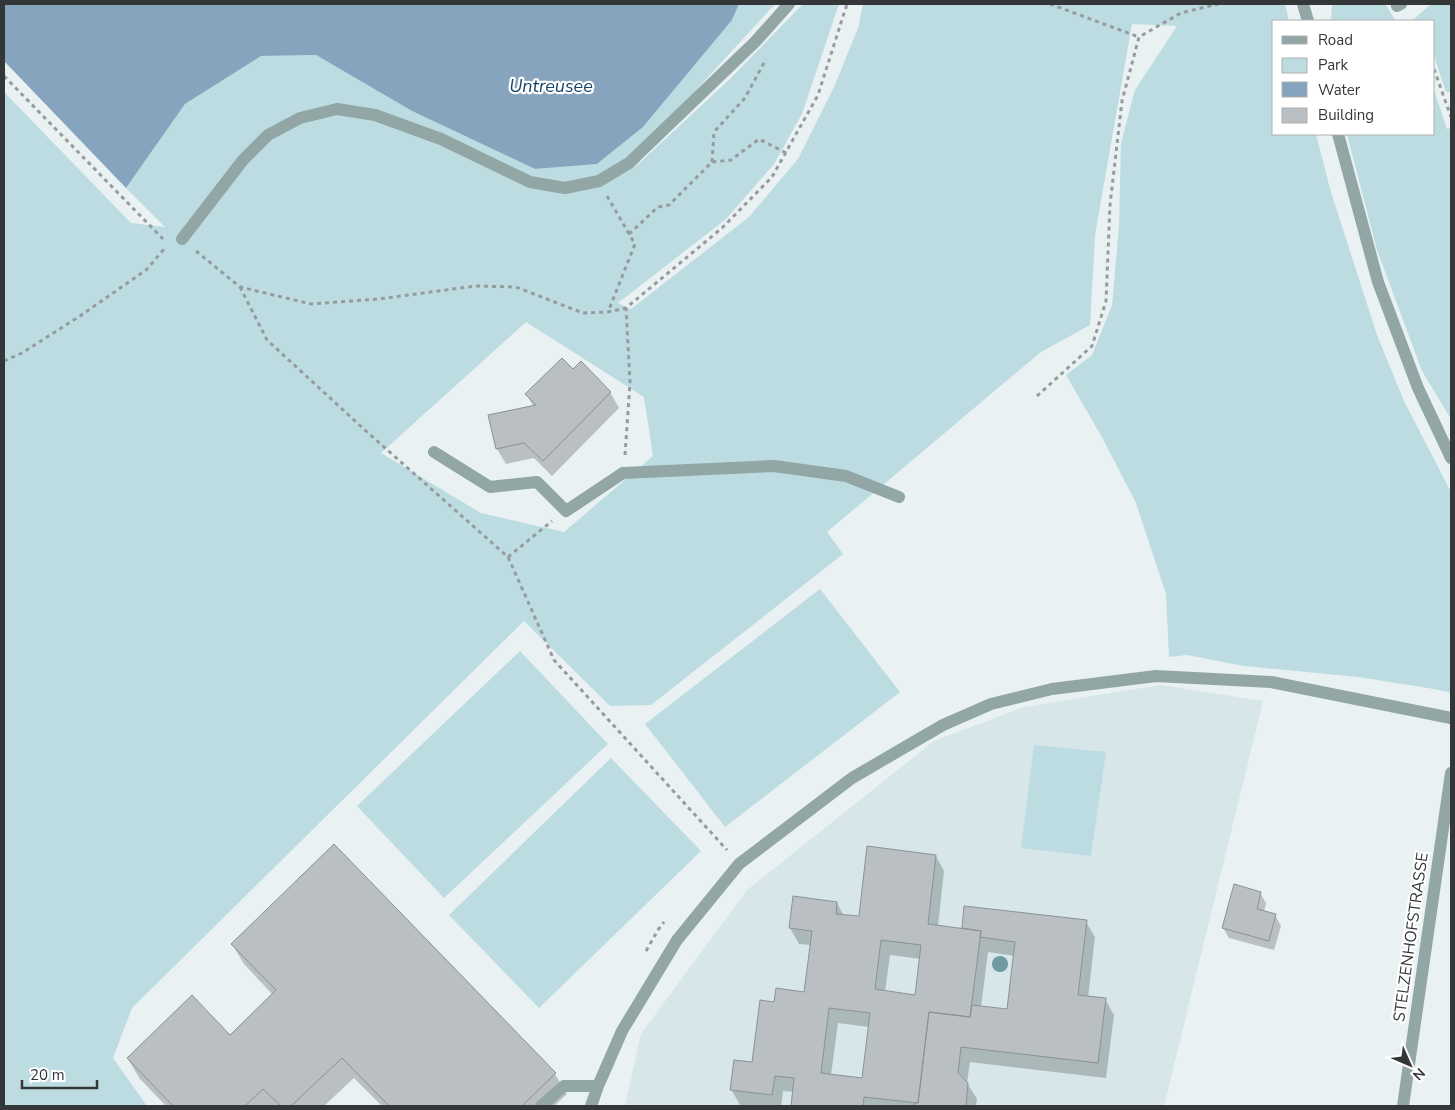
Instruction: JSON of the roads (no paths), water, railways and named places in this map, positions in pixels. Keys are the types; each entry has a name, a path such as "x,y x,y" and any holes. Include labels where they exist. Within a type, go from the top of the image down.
{"street":[{"path":"182,239 243,160 268,135 300,118 337,109 375,115 441,139 530,182 565,188 599,181 629,163 755,42 789,4"},
{"path":"1303,4 1308,20"},
{"path":"1338,135 1378,282 1418,388 1451,458"},
{"path":"434,452 490,488 537,482 566,511 623,472 774,466 846,476 900,496"},
{"path":"591,1106 622,1030 677,940 739,864 852,778 943,725 991,704 1052,689 1156,676 1271,682 1451,718"},
{"name":"STELZENHOFSTRASSE","path":"1403,1106 1451,773"},
{"path":"541,1106 564,1086 598,1086"}],"water":[{"name":"Untreusee","path":"4,4 739,4 732,20 643,127 597,164 535,169 412,111 316,55 261,56 185,104 126,188 4,61"}]}
